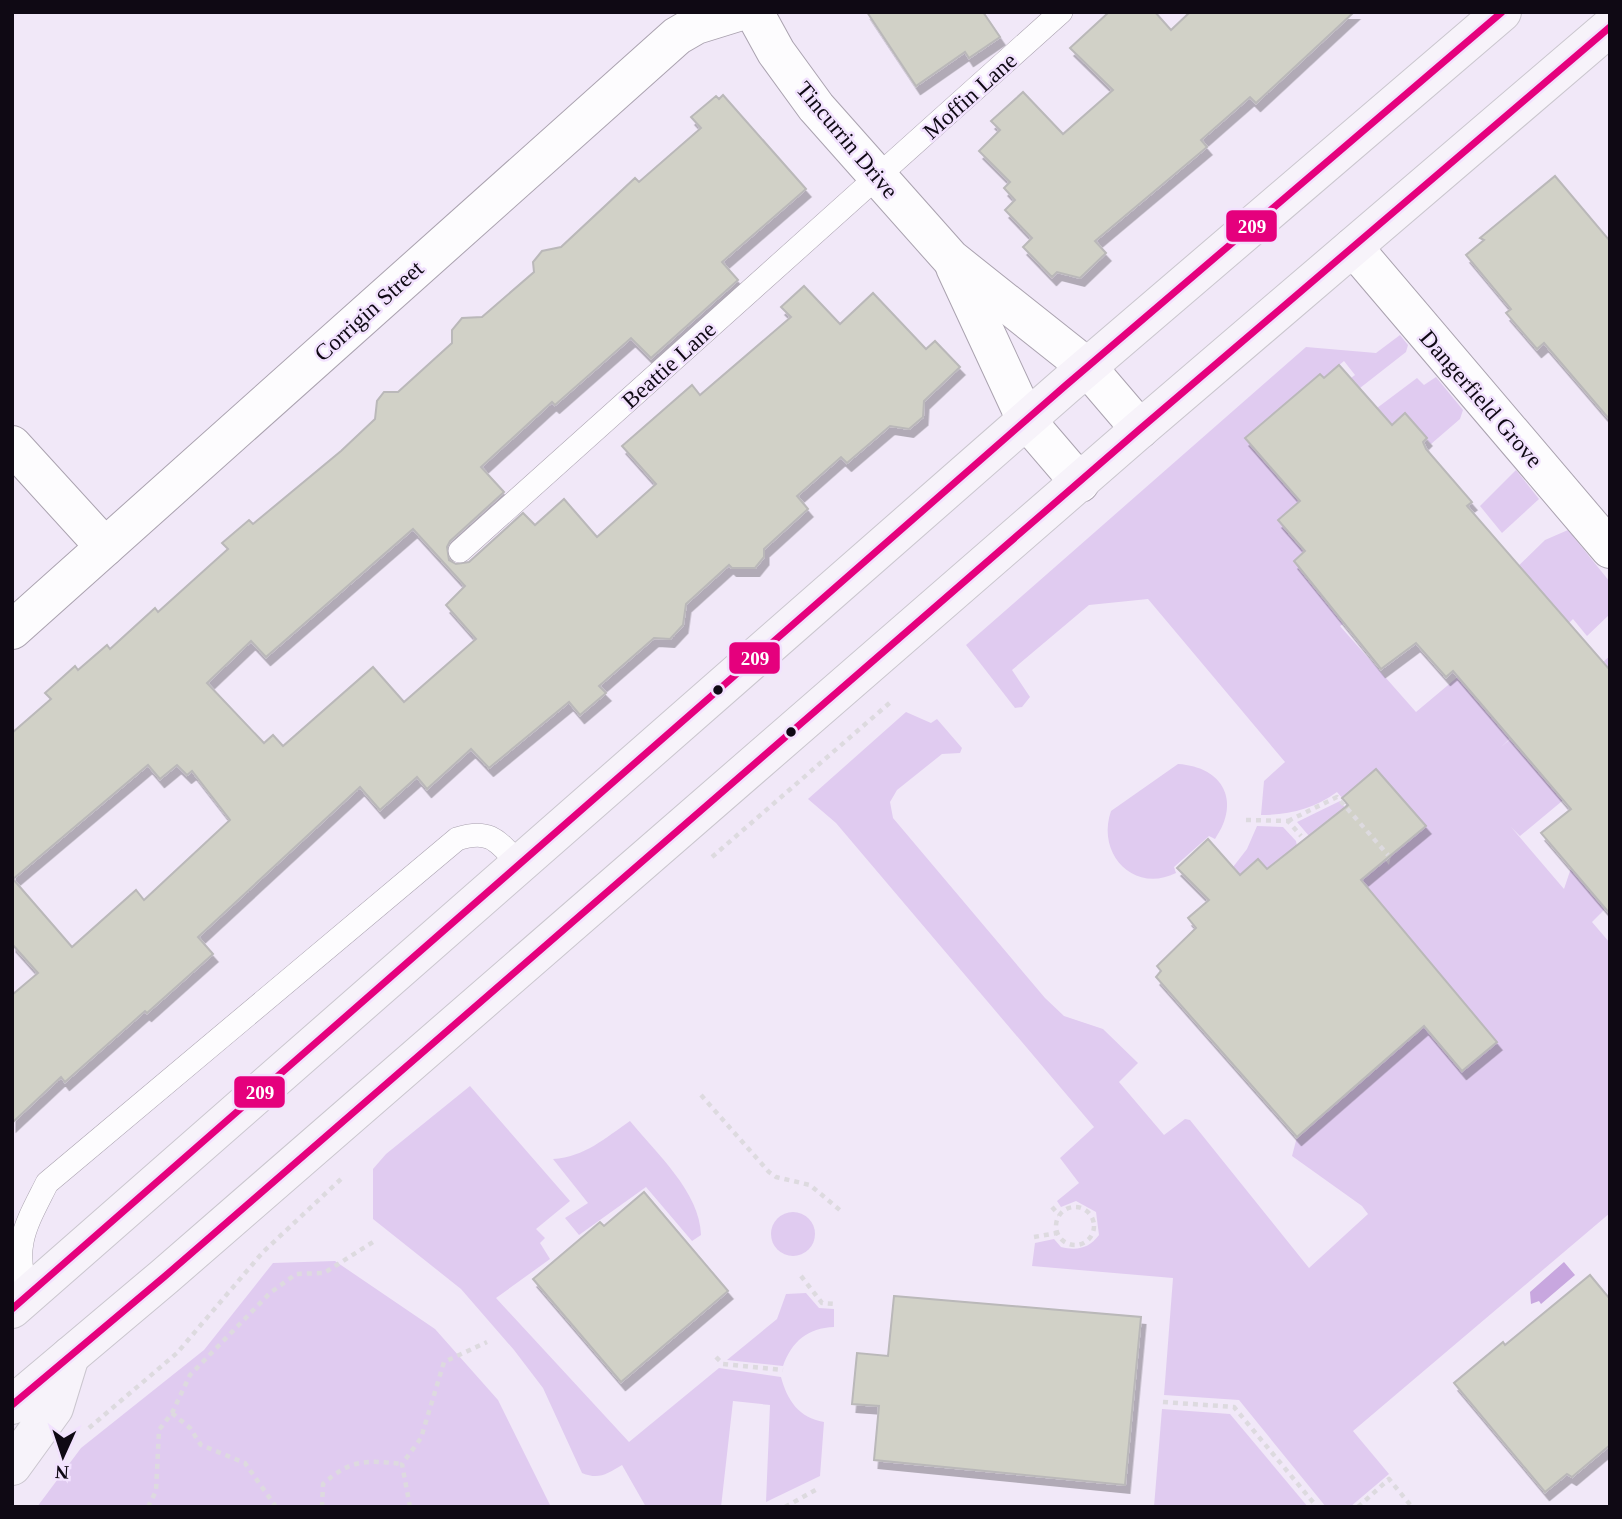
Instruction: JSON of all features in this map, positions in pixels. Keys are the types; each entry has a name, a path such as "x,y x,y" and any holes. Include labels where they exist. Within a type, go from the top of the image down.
{"main road":[{"path":"20,1301 1026,420 1502,12"},
{"path":"12,1405 1140,429 1610,27"},
{"path":"12,1466 54,1408 70,1356"}],"street":[{"name":"Corrigin Street","path":"12,630 677,36 696,25 738,12"},
{"name":"Tincurrin Drive","path":"754,12 776,52 800,85 951,259 1087,367 1140,429"},
{"name":"Dangerfield Grove","path":"1353,247 1610,550"},
{"name":"Tincurrin Drive","path":"951,259 1026,420 1080,482"},
{"path":"12,445 106,547"}],"lane":[{"name":"Moffin Lane","path":"878,178 1061,12"},
{"name":"Beattie Lane","path":"460,551 878,178"},
{"path":"20,1301 22,1234 47,1183 457,839 471,834 489,836 496,839 519,864"}],"path":[{"path":"707,862 903,691"},
{"path":"1246,820 1288,821 1337,797 1388,855"},
{"path":"1288,821 1301,836"},
{"path":"701,1095 769,1172 776,1177 810,1185 841,1212"},
{"path":"79,1437 177,1353 256,1260 346,1174"},
{"path":"1052,1207 1059,1214"},
{"path":"1069,1207 1082,1207 1092,1216 1095,1227 1090,1240 1078,1245 1066,1243 1057,1233 1056,1220 1059,1214 1069,1207"},
{"path":"1034,1237 1057,1233"},
{"path":"148,1507 156,1491 159,1430 172,1413 190,1375 270,1293 296,1275 324,1273 373,1242"},
{"path":"801,1276 821,1303 835,1304"},
{"path":"410,1507 402,1464 421,1437 444,1362 487,1342"},
{"path":"716,1357 723,1364 783,1370"},
{"path":"1163,1402 1234,1407 1317,1507"},
{"path":"172,1413 190,1428 201,1445 245,1463 276,1507"},
{"path":"322,1507 323,1484 342,1466 369,1461 402,1464"},
{"path":"1358,1507 1389,1479 1412,1507"},
{"path":"785,1507 819,1488"}],"shaded area":[{"path":"1400,335 1408,345 1406,352 1360,388 1351,378 1355,375 1344,361 1324,378 1320,374 1246,438 1382,414 1377,408 1417,378 1424,385 1436,377 1463,410 1460,419 1431,444 1405,413 1278,520 1305,552 1294,561 1345,623 1340,626 1416,712 1522,623 1509,575 1545,540 1568,530 1610,582 1610,614 1587,636 1573,619 1569,623 1554,606 1463,683 1507,735 1529,717 1531,719 1501,747 1610,656 1610,678 1600,674 1515,745 1558,794 1580,776 1585,782 1520,836 1511,827 1564,889 1571,868 1597,900 1610,904 1592,922 1610,943 1610,1213 1353,1431 1389,1474 1350,1507 1326,1507 1239,1400 1164,1395 1173,1278 1032,1266 1035,1243 1054,1239 1061,1247 1073,1249 1087,1246 1099,1235 1096,1212 1076,1201 1061,1207 1057,1201 1079,1183 1060,1158 1094,1127 836,823 808,799 906,712 931,723 937,719 962,748 960,753 942,754 897,790 890,802 893,818 1045,998 1064,1016 1103,1029 1138,1063 1119,1082 1164,1135 1185,1119 1190,1120 1309,1268 1368,1214 1362,1206 1292,1156 1297,1137 1424,1026 1462,1070 1497,1042 1321,833 1309,836 1297,822 1340,801 1389,865 1391,855 1426,826 1376,769 1342,798 1337,792 1301,810 1261,815 1264,781 1285,762 1148,599 1089,605 1012,670 1030,697 1022,707 1015,708 966,645 1306,347 1376,353"},
{"path":"1516,470 1539,499 1502,533 1480,506"},
{"path":"1178,764 1207,772 1217,779 1227,800 1223,825 1215,839 1209,836 1174,867 1176,873 1161,878 1146,878 1133,874 1122,866 1109,842 1111,811"},
{"path":"1257,826 1283,827 1296,841 1297,846 1272,874 1258,859 1240,875 1233,867 1247,849"},
{"path":"470,1086 570,1201 536,1229 545,1238 540,1243 550,1259 496,1298 629,1442 719,1368 781,1377 795,1407 808,1417 824,1422 820,1476 766,1502 770,1405 733,1401 721,1507 646,1507 622,1465 598,1476 582,1473 543,1388 514,1350 461,1289 373,1219 373,1169 386,1154"},
{"path":"630,1121 685,1188 699,1219 701,1235 692,1241 646,1187 579,1235 565,1218 588,1203 553,1159 585,1151"},
{"path":"793,1212 808,1219 815,1234 808,1249 793,1256 778,1249 771,1234 778,1219"},
{"path":"335,1261 435,1329 498,1400 551,1507 37,1507 81,1448 204,1350 273,1263"},
{"path":"1564,1262 1575,1275 1541,1304 1539,1301 1531,1304 1530,1292"},
{"path":"806,1293 819,1308 834,1309 834,1327 816,1330 802,1338 791,1350 783,1366 727,1360 777,1319 786,1294"},
{"path":"1162,1409 1230,1414 1308,1507 1154,1507"}],"building":[{"path":"867,12 983,12 1000,37 969,58 965,52 916,86"},
{"path":"1109,12 1155,12 1171,30 1190,12 1354,12 1256,103 1250,97 1201,140 1207,147 1095,241 1106,253 1080,278 1057,272 1052,277 1023,247 1032,238 1005,210 1015,200 1004,188 1010,182 979,151 1000,130 991,121 1023,92 1063,134 1113,90 1070,48"},
{"path":"723,95 806,189 722,262 738,280 651,358 631,338 555,405 552,402 481,467 504,492 450,541 447,547 449,560 456,564 469,562 523,513 535,525 564,499 597,537 656,484 622,446 692,385 700,395 791,317 781,307 804,286 840,324 873,293 926,349 935,341 960,367 924,401 923,417 909,429 890,426 847,463 841,457 797,496 808,509 764,549 764,557 755,568 732,568 729,565 686,604 683,625 670,639 654,638 599,686 606,693 580,715 569,702 489,768 471,749 427,789 417,777 380,810 360,787 198,937 213,954 65,1082 61,1077 12,1123 12,995 38,973 12,944 12,733 51,699 45,693 75,666 78,670 107,645 110,649 155,608 158,612 228,549 222,543 249,520 253,524 341,451 375,419 377,401 384,392 398,392 452,343 452,330 462,318 482,317 534,272 533,262 542,251 561,247 635,178 639,182 701,128 691,117 716,96 719,99","holes":["413,529 465,586 446,605 476,639 404,702 373,667 283,746 273,735 264,743 207,683 251,641 266,657","148,765 160,779 177,765 187,775 192,771 230,820 144,900 136,890 72,947 13,879"]},
{"path":"1555,176 1610,241 1610,420 1544,343 1537,349 1506,313 1511,309 1466,255 1484,240 1480,238"},
{"path":"1339,365 1392,425 1405,413 1427,438 1423,442 1426,449 1472,502 1467,506 1610,670 1610,914 1541,833 1571,809 1453,671 1446,677 1416,643 1381,669 1294,561 1305,551 1278,520 1300,501 1245,438 1320,374 1324,378"},
{"path":"1376,769 1426,826 1361,880 1497,1042 1462,1071 1424,1026 1297,1137 1156,977 1161,971 1157,966 1196,928 1188,918 1209,900 1177,868 1208,839 1240,875 1258,859 1267,869 1348,805 1342,798"},
{"path":"644,1192 728,1291 621,1382 533,1279 600,1222 604,1226"},
{"path":"1590,1275 1610,1299 1610,1445 1572,1477 1567,1474 1545,1492 1454,1383"},
{"path":"894,1296 1141,1317 1125,1485 874,1460 879,1406 852,1404 857,1353 888,1356"}],"transit line":[{"name":"209","path":"12,1309 1065,386 1502,12"},
{"name":"209","path":"12,1405 164,1277 1140,429 1610,27"}]}
